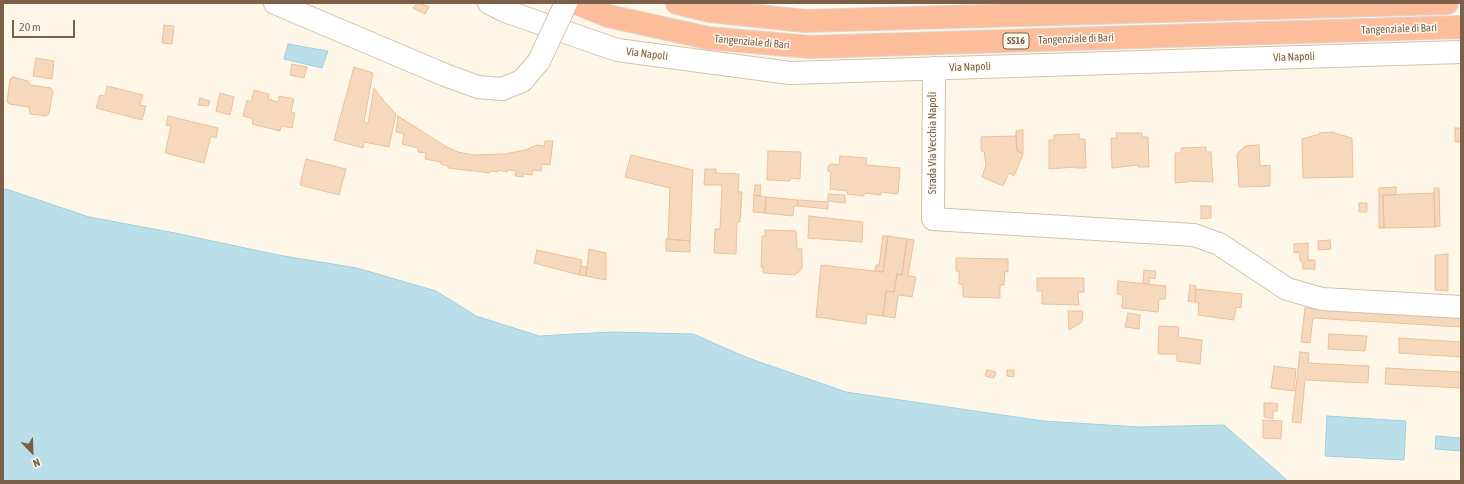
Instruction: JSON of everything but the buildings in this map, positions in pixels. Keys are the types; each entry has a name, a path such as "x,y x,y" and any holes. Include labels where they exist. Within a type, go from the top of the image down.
{"highway":[{"name":"Tangenziale di Bari","path":"576,3 608,16 708,38 810,48 1461,27"},
{"path":"677,3 710,11 805,20 1447,3"}],"street":[{"path":"275,3 445,75 478,87 502,89 522,81 539,61 566,3"},
{"name":"Via Napoli","path":"489,3 618,50 790,73 1461,52"},
{"name":"Strada Via Vecchia Napoli","path":"934,68 933,219 1194,235 1219,244 1287,289 1322,299 1461,306"}],"water":[{"path":"288,44 328,51 322,68 284,59"},
{"path":"3,189 89,217 175,233 278,255 357,268 436,291 476,316 539,336 611,332 693,334 748,358 846,392 1043,421 1139,427 1224,425 1288,481 3,481"},
{"path":"1327,416 1406,421 1404,460 1325,456"},
{"path":"1436,436 1461,438 1461,451 1435,449"}]}
